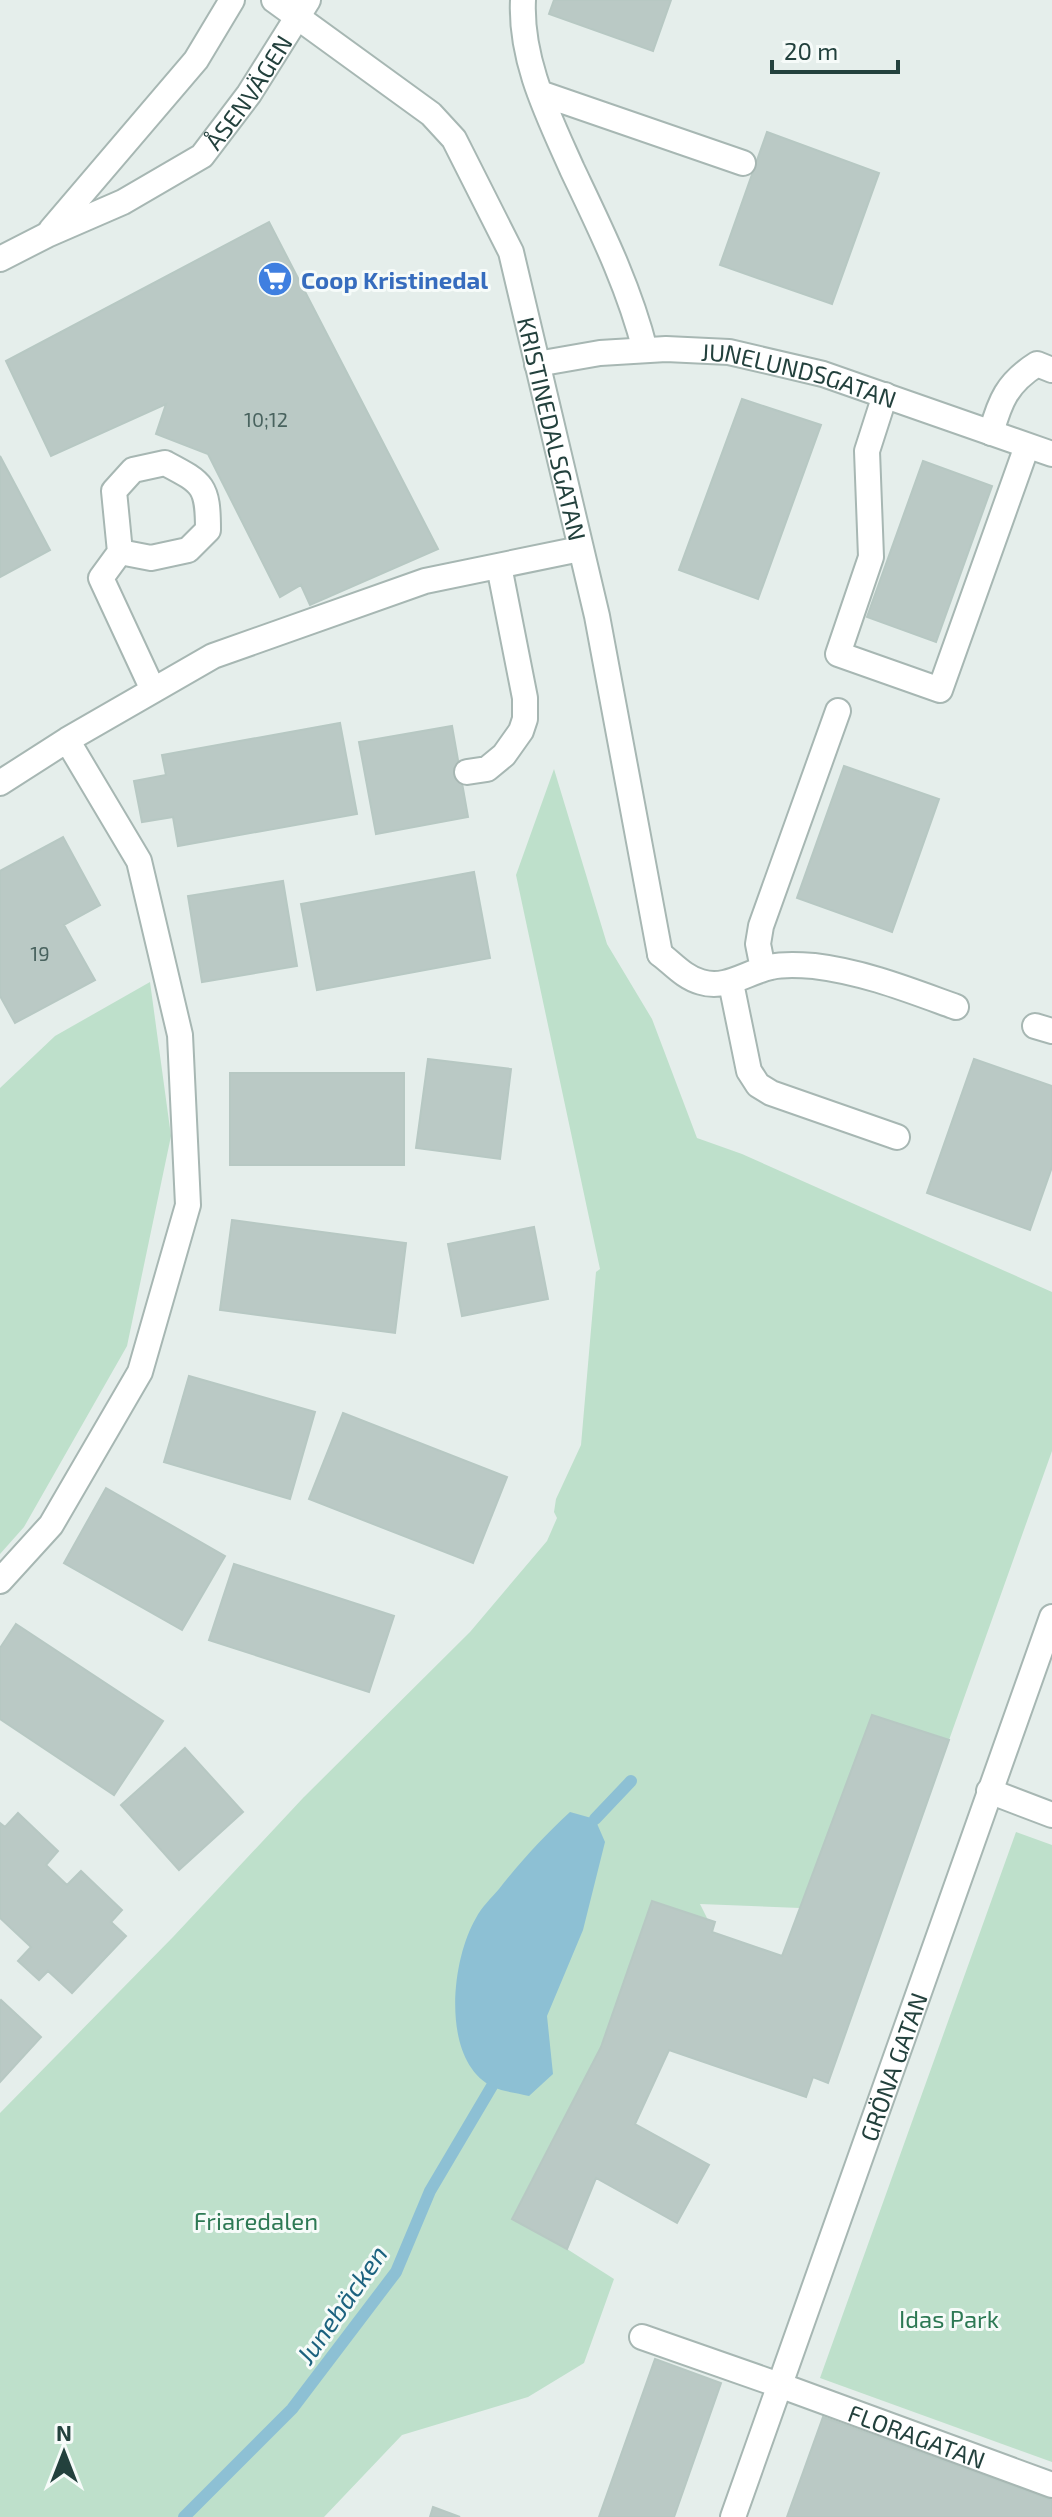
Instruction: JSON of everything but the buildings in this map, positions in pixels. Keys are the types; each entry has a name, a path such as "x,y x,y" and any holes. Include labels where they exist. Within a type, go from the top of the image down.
{"street":[{"name":"ÅSENVÄGEN","path":"47,235 196,60 232,0"},
{"name":"KRISTINEDALSGATAN","path":"274,0 304,9 431,114 454,139 511,252 597,616 660,954 688,976 703,983 731,983"},
{"path":"523,0 522,26 531,70 619,270 645,350"},
{"name":"ÅSENVÄGEN","path":"0,259 123,202 202,156 249,94 304,9"},
{"path":"540,93 743,163"},
{"name":"JUNELUNDSGATAN","path":"537,364 600,353 645,350 729,352 823,374 1052,454"},
{"path":"991,433 1001,398 1014,383 1037,364 1052,370"},
{"path":"885,395 867,451 871,557 838,654 940,690 1027,446"},
{"path":"120,552 151,558 188,550 208,530 208,502 198,481 165,463 133,470 114,491 120,552 101,578 153,690"},
{"path":"0,783 67,740 213,656 425,581 580,549"},
{"path":"467,772 487,769 504,755 521,731 525,719 525,698 499,566"},
{"path":"763,969 758,944 761,926 838,711"},
{"path":"0,1581 51,1525 140,1372 188,1205 180,1035 139,861 67,740"},
{"path":"897,1137 771,1093 758,1085 749,1071 731,983 748,973 774,966 810,966 858,973 956,1007"},
{"name":"GRÖNA GATAN","path":"733,2517 782,2386 1052,1617"},
{"path":"989,1791 1052,1815"},
{"name":"FLORAGATAN","path":"642,2337 1052,2485"}],"green space":[{"name":"Friaredalen","path":"554,769 607,944 652,1019 697,1138 742,1154 1052,1292 1052,1451 949,1740 872,1715 800,1908 700,1904 708,1920 652,1902 601,2047 512,2218 614,2279 584,2363 528,2397 402,2435 324,2517 0,2517 0,2113 173,1937 303,1798 470,1632 547,1541 557,1518 554,1512 556,1499 581,1445 596,1272 600,1269 516,875"},
{"path":"150,982 171,1136 127,1346 24,1527 0,1554 0,1088 55,1036"},
{"name":"Idas Park","path":"1016,1832 1052,1845 1052,2462 820,2378"}],"water":[{"path":"570,1812 595,1819 605,1842 583,1930 547,2016 553,2074 529,2096 493,2087 476,2074 464,2056 455,2008 456,1983 467,1936 478,1914 524,1859"}],"waterway":[{"name":"Junebäcken","path":"595,1819 631,1781"},
{"name":"Junebäcken","path":"184,2517 292,2409 396,2272 430,2191 492,2086"}],"place":[{"name":"Coop Kristinedal","path":"275,279"}]}
